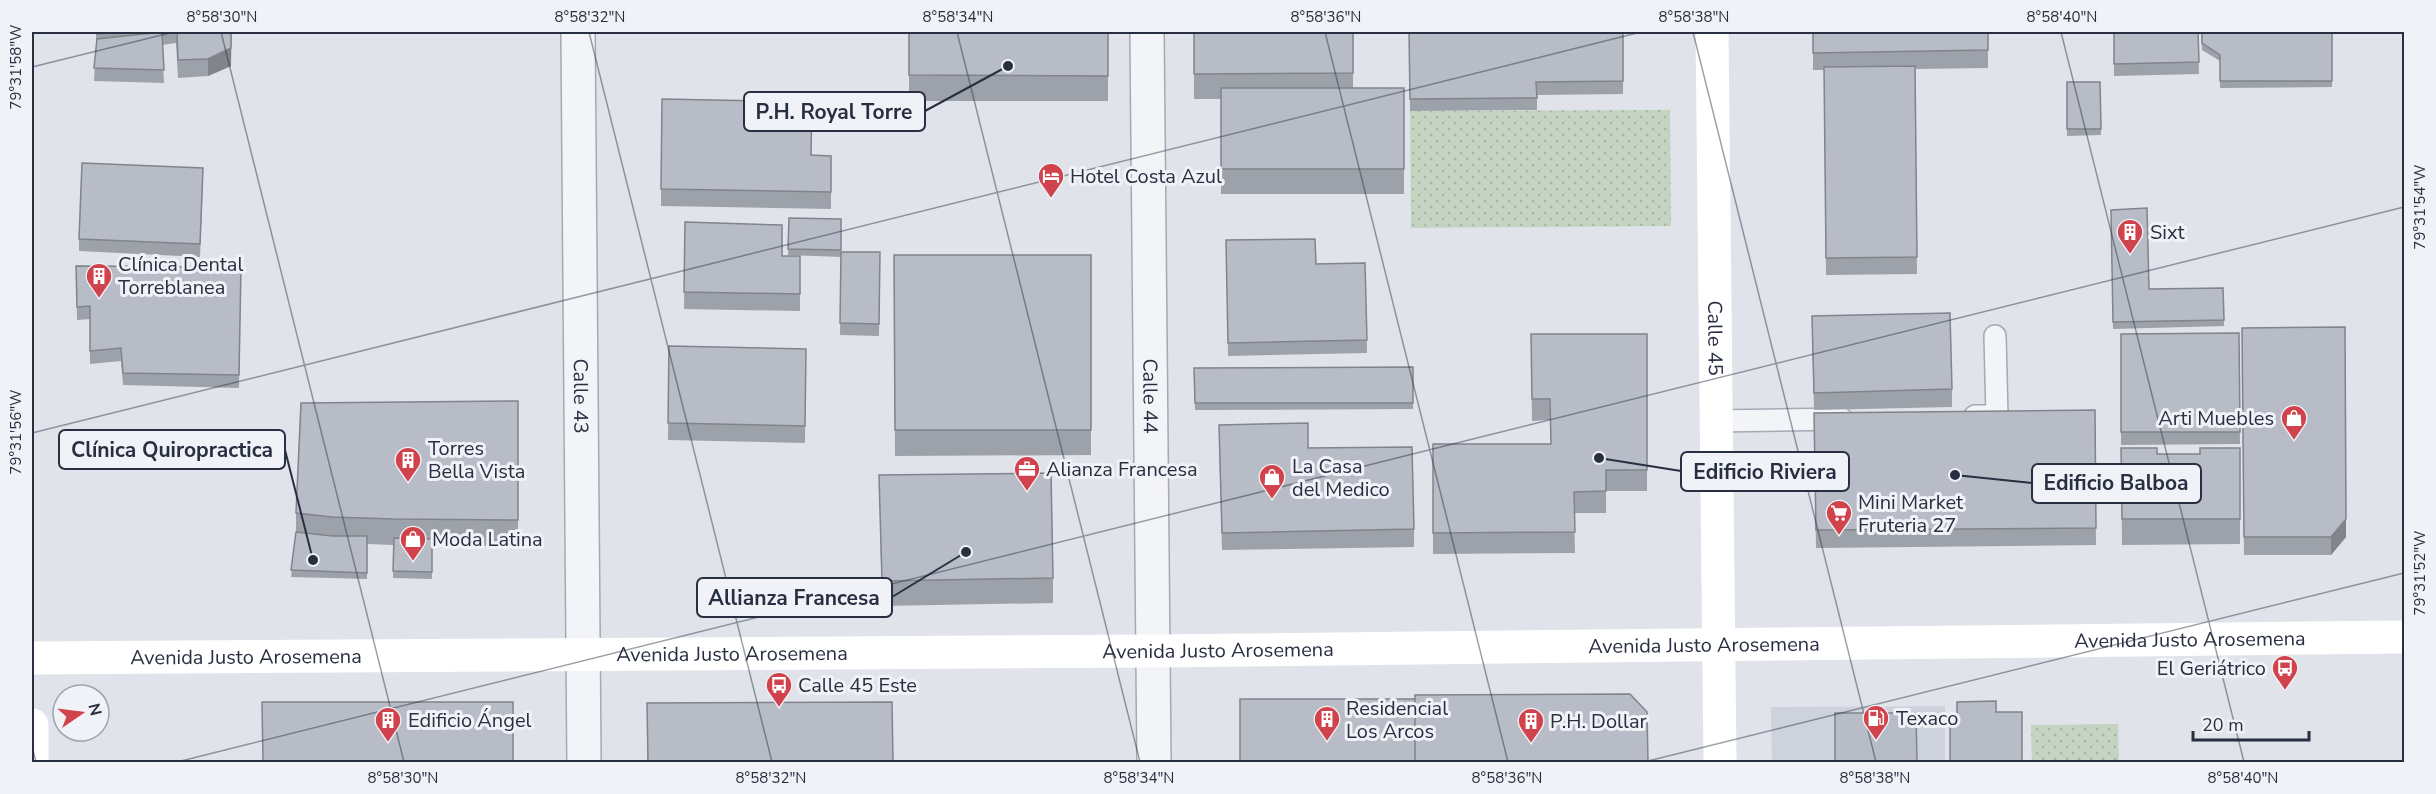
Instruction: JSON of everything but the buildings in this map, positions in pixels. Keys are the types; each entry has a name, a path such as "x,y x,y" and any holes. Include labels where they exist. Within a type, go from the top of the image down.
{"street":[{"name":"Calle 43","path":"578,32 584,762"},
{"name":"Calle 44","path":"1147,32 1154,762"},
{"name":"Calle 45","path":"1712,32 1719,645"},
{"name":"Avenida Justo Arosemena","path":"32,658 1153,651 2404,637"},
{"path":"1719,645 1720,762"},
{"path":"32,725 32,762"}],"lane":[{"path":"1951,417 1997,416 1995,336"},
{"path":"1717,421 1860,418"}],"shaded area":[{"path":"1945,706 1945,762 1772,762 1771,707"}],"green space":[{"path":"1670,110 1671,226 1411,228 1410,111"},
{"path":"2118,724 2119,762 2032,762 2031,725"}],"place":[{"name":"P.H. Royal Torre","path":"1008,66"},
{"name":"Hotel Costa Azul","path":"1051,199"},
{"name":"Sixt","path":"2130,255"},
{"name":"Clínica Dental Torreblanea","path":"99,299"},
{"name":"Arti Muebles","path":"2294,441"},
{"name":"Edificio Riviera","path":"1599,458"},
{"name":"Edificio Balboa","path":"1955,475"},
{"name":"Torres Bella Vista","path":"408,483"},
{"name":"Alianza Francesa","path":"1027,492"},
{"name":"La Casa del Medico","path":"1272,500"},
{"name":"Mini Market Fruteria 27","path":"1839,536"},
{"name":"Allianza Francesa","path":"966,552"},
{"name":"Clínica Quiropractica","path":"313,560"},
{"name":"Moda Latina","path":"413,562"},
{"name":"El Geriátrico","path":"2285,691"},
{"name":"Calle 45 Este","path":"779,708"},
{"name":"Texaco","path":"1876,741"},
{"name":"Residencial Los Arcos","path":"1327,742"},
{"name":"Edificio Ángel","path":"388,743"},
{"name":"P.H. Dollar","path":"1531,744"}]}
